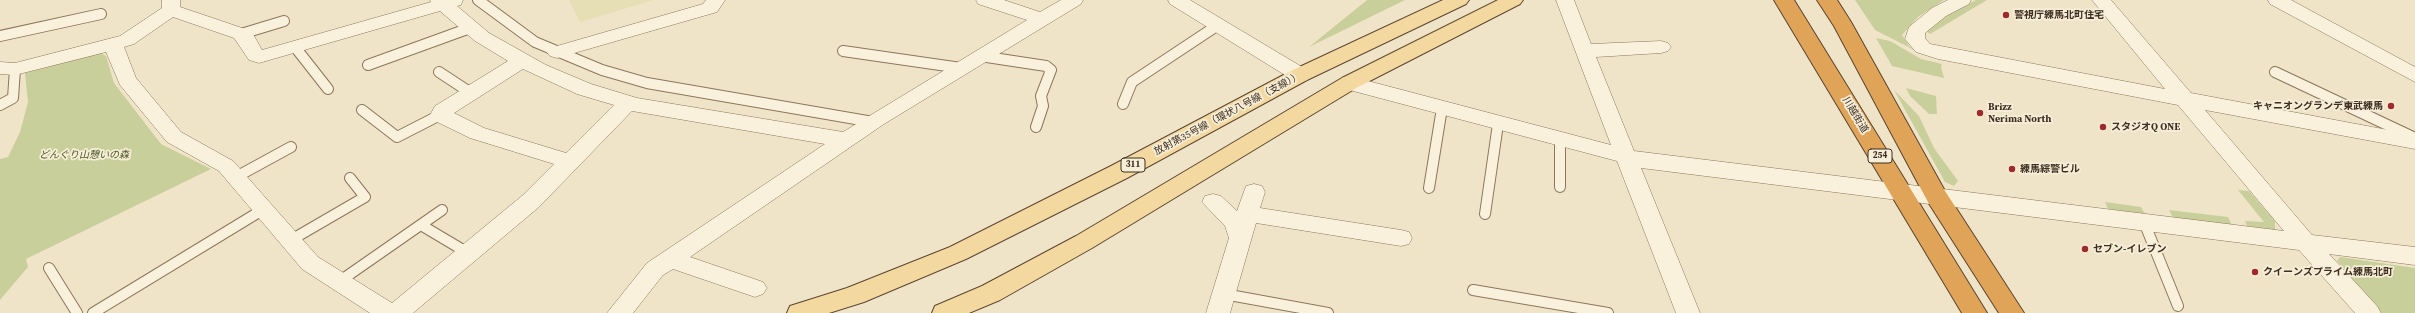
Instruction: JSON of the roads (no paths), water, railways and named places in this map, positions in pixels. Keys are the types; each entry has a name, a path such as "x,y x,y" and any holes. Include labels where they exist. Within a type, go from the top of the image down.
{"highway":[{"name":"川越街道","path":"1784,0 1832,76 1975,313"},
{"path":"1827,0 1844,26 1936,196 2012,313"}],"main road":[{"name":"放射第35号線（環状八号線（支線））","path":"799,313 855,295 958,253 1119,172 1300,75 1459,0"},
{"path":"944,313 991,293 1084,242 1349,83 1513,0"}],"street":[{"path":"557,52 710,8 716,0"},
{"path":"985,0 1042,19"},
{"path":"619,313 655,270 873,122 1074,0"},
{"path":"1177,0 1300,75"},
{"path":"1565,0 1583,51 1688,313"},
{"path":"1962,0 1939,12 1916,31 1915,39 1923,48 1938,53 2187,101 2415,142"},
{"path":"2101,0 2306,243 2369,313"},
{"path":"2277,0 2415,75"},
{"path":"8,69 114,44 133,37 171,5 241,34 246,38 256,56 259,57 446,1 470,28 482,37 522,60 584,89 629,102 846,140"},
{"path":"114,44 127,80 174,137 226,166 310,263 389,313"},
{"path":"1583,51 1661,47"},
{"path":"522,60 442,111 440,115 477,133 571,162"},
{"path":"1349,83 1498,124 1644,161 1900,191 2415,256"},
{"path":"397,313 531,201 629,102"},
{"path":"1221,304 1249,214 1254,192"},
{"path":"1213,202 1234,222 1241,240"},
{"path":"1249,214 1401,238"},
{"path":"671,259 755,288"}],"lane":[{"path":"478,0 535,42 602,70 646,83 873,122"},
{"path":"0,36 101,14"},
{"path":"241,34 284,21"},
{"path":"1124,104 1132,82 1218,25"},
{"path":"368,65 470,28"},
{"path":"295,47 328,89"},
{"path":"843,51 961,68"},
{"path":"980,56 1046,66 1051,70 1041,96 1043,106 1036,127"},
{"path":"0,105 13,98 13,74 8,69"},
{"path":"439,72 471,92"},
{"path":"2275,72 2415,138"},
{"path":"1429,188 1442,108"},
{"path":"362,110 397,137 440,115"},
{"path":"1485,214 1498,124"},
{"path":"1560,140 1560,186"},
{"path":"236,177 290,147"},
{"path":"291,240 365,197 350,178"},
{"path":"93,313 264,209"},
{"path":"340,281 442,210"},
{"path":"2144,222 2178,306"},
{"path":"421,225 468,253"},
{"path":"49,268 77,313"},
{"path":"1473,290 1608,313"},
{"path":"1221,304 1328,313"}],"place":[{"name":"警視庁練馬北町住宅","path":"2006,15"},
{"name":"キャニオングランデ東武練馬","path":"2391,106"},
{"name":"Brizz Nerima North","path":"1980,113"},
{"name":"スタジオQ ONE","path":"2103,127"},
{"name":"練馬綜警ビル","path":"2012,169"},
{"name":"セブン-イレブン","path":"2085,249"},
{"name":"クイーンズプライム練馬北町","path":"2255,272"}],"park label":[{"name":"どんぐり山憩いの森","path":"84,155"}]}
